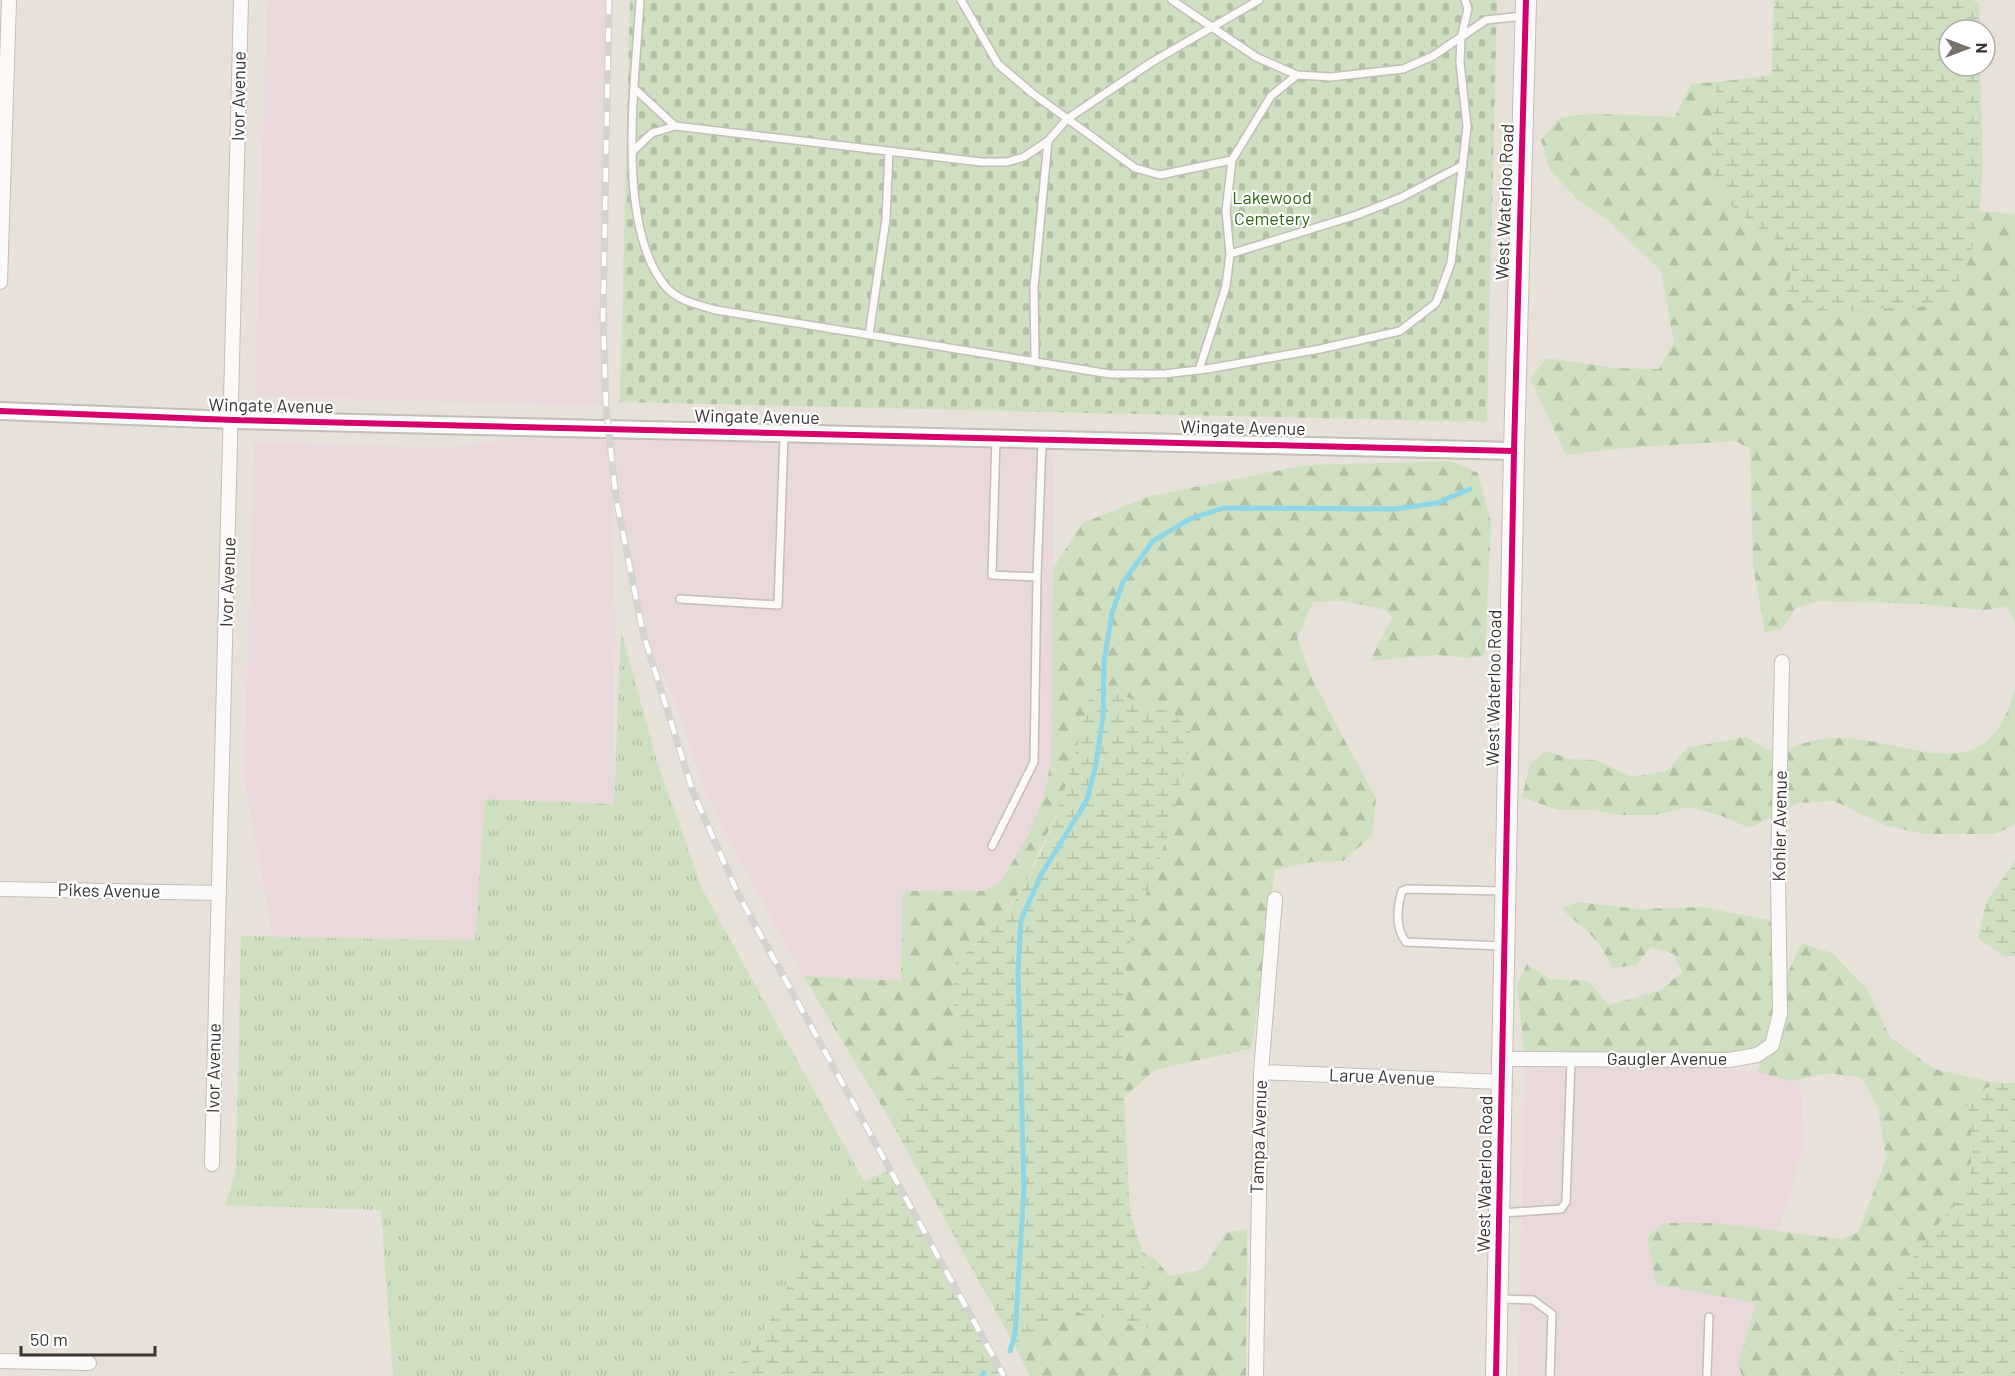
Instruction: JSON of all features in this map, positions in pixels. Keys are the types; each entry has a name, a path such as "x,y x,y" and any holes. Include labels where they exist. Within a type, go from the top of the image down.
{"main road":[{"name":"West Waterloo Road","path":"1496,1376 1525,8"}],"street":[{"path":"0,282 9,0"},
{"name":"Ivor Avenue","path":"212,1164 241,0"},
{"name":"Wingate Avenue","path":"0,411 232,420 1514,451"},
{"name":"Kohler Avenue","path":"1780,991 1778,878 1782,662"},
{"name":"Pikes Avenue","path":"0,889 219,893"},
{"name":"Tampa Avenue","path":"1256,1376 1262,1072 1275,899"},
{"name":"Gaugler Avenue","path":"1503,1059 1729,1060 1758,1055 1775,1040 1779,1023 1780,991"},
{"name":"Larue Avenue","path":"1262,1072 1502,1082"},
{"path":"0,1361 89,1363"}],"lane":[{"path":"640,0 633,151 637,221 649,261 667,289 688,302 716,310 1110,374 1164,374 1199,370 1320,349 1400,331 1436,303 1451,263 1467,127 1460,62 1461,38 1468,9 1465,0"},
{"path":"961,0 998,64 1067,119 1135,168 1160,175 1232,160"},
{"path":"1172,0 1256,57 1297,75 1331,77 1403,69 1433,56 1486,20 1525,8"},
{"path":"633,151 652,133 675,126 981,162 1008,162 1024,157 1048,141 1067,119 1152,62 1259,0"},
{"path":"1199,370 1226,286 1230,254 1226,212 1232,160 1271,96 1297,75"},
{"path":"636,90 675,126"},
{"path":"1035,362 1034,287 1048,141"},
{"path":"869,335 886,219 889,151"},
{"path":"1230,254 1357,215 1400,198 1463,165"},
{"path":"680,599 778,605 784,432"},
{"path":"996,437 992,575 1037,577"},
{"path":"992,846 1034,762 1042,438"},
{"path":"1505,946 1406,942 1400,934 1398,905 1402,891 1407,888 1506,891"},
{"path":"1499,1213 1549,1212 1561,1209 1566,1202 1571,1060"},
{"path":"1498,1299 1533,1300 1552,1314 1550,1376"},
{"path":"1707,1376 1709,1317"}],"shaded area":[{"path":"267,0 609,0 606,406 255,396"},
{"path":"608,428 1055,439 1051,761 1044,796 1029,834 1000,883 983,891 903,891 901,981 803,976 735,852 707,795 677,707 641,625 623,538 610,437 615,611 614,804 485,799 475,941 273,939 244,777 254,442 442,448"},
{"path":"1525,1059 1800,1073 1804,1146 1739,1363 1742,1376 1518,1376"}],"green space":[{"name":"Lakewood Cemetery","path":"630,0 1497,0 1487,422 620,402"},
{"path":"1774,0 1972,0 1979,3 1980,18 1937,18 1937,78 1980,78 1982,123 1981,193 1977,227 1969,258 1957,284 1939,302 1922,307 1850,310 1811,308 1785,303 1795,252 1764,232 1731,204 1718,187 1712,162 1717,82 1772,75"},
{"path":"1717,82 1711,138 1768,235 1795,252 1785,303 1978,229 1978,211 2015,214 2015,624 2008,607 1982,610 1922,604 1819,601 1796,608 1782,628 1765,633 1753,566 1750,449 1736,441 1624,448 1566,455 1530,378 1547,358 1614,368 1659,369 1674,342 1661,271 1608,220 1578,200 1550,170 1541,140 1561,117 1595,114 1675,117 1691,84"},
{"path":"1450,461 1478,473 1491,523 1485,655 1470,658 1437,655 1370,661 1392,618 1387,610 1343,601 1313,602 1297,638 1313,681 1376,799 1372,836 1343,861 1311,862 1275,870 1252,1048 1155,1070 1124,1097 1126,964 1134,926 1093,685 1068,786 1024,886 1002,916 973,945 954,1003 964,1052 943,1073 914,1088 892,1123 803,976 901,981 903,891 983,891 1000,883 1029,834 1044,796 1051,761 1053,568 1083,523 1150,496 1306,465"},
{"path":"621,630 657,761 702,889 864,1181 825,1207 806,1241 780,1303 746,1359 725,1376 393,1376 381,1210 226,1205 236,1168 241,936 475,941 485,799 614,804"},
{"path":"1092,685 1174,714 1193,735 1165,843 1134,926 1126,964 1124,1097 1130,1212 1142,1252 1151,1299 1152,1330 1069,1310 1018,1352 892,1123 914,1088 943,1073 964,1052 954,1003 954,965 992,927 1017,897 1036,862 1065,788"},
{"path":"2015,688 2015,825 1995,834 1926,834 1887,826 1834,801 1799,803 1749,828 1722,816 1689,807 1655,815 1620,815 1595,810 1558,810 1522,797 1530,764 1546,751 1571,759 1594,760 1633,777 1668,770 1687,748 1745,737 1776,754 1806,743 1830,738 1866,741 1944,754 1967,751 1987,741 2003,721"},
{"path":"2015,861 2015,956 2004,956 1978,938 1986,902"},
{"path":"1578,902 1638,909 1701,907 1770,920 1779,958 1781,989 1801,943 1832,953 1867,989 1890,1037 1934,1069 1996,1083 1967,1099 1973,1147 1967,1191 1940,1222 1899,1355 1900,1376 1742,1376 1738,1363 1756,1303 1656,1284 1647,1236 1665,1223 1715,1223 1840,1239 1858,1233 1886,1159 1878,1107 1862,1078 1830,1073 1789,1081 1757,1071 1766,1051 1757,1055 1525,1059 1517,986 1527,964 1549,979 1588,981 1609,1005 1661,990 1682,972 1674,954 1651,947 1636,965 1613,968 1593,937 1563,908"},
{"path":"1996,1083 2015,1083 2015,1376 1900,1376 1898,1278 1940,1222 1967,1191 1973,1147 1967,1099"},
{"path":"890,1170 1004,1376 725,1376 746,1359 780,1304 806,1241 825,1207 864,1181"},
{"path":"1247,1229 1246,1376 1030,1376 1018,1352 1069,1310 1152,1330 1151,1299 1142,1252 1157,1261 1169,1276 1202,1270 1226,1233"}],"waterway":[{"path":"1010,1351 1015,1335 1024,1187 1018,972 1021,920 1041,875 1087,800 1096,764 1103,716 1104,661 1112,613 1123,582 1153,541 1190,519 1223,508 1395,509 1437,503 1470,489"}],"railway":[{"path":"609,0 603,319 606,406 616,498 643,633 693,792 738,894 1004,1376"}],"cycle path":[{"path":"1496,1376 1514,451 1526,0"},
{"path":"0,411 233,420 1514,451"}]}
